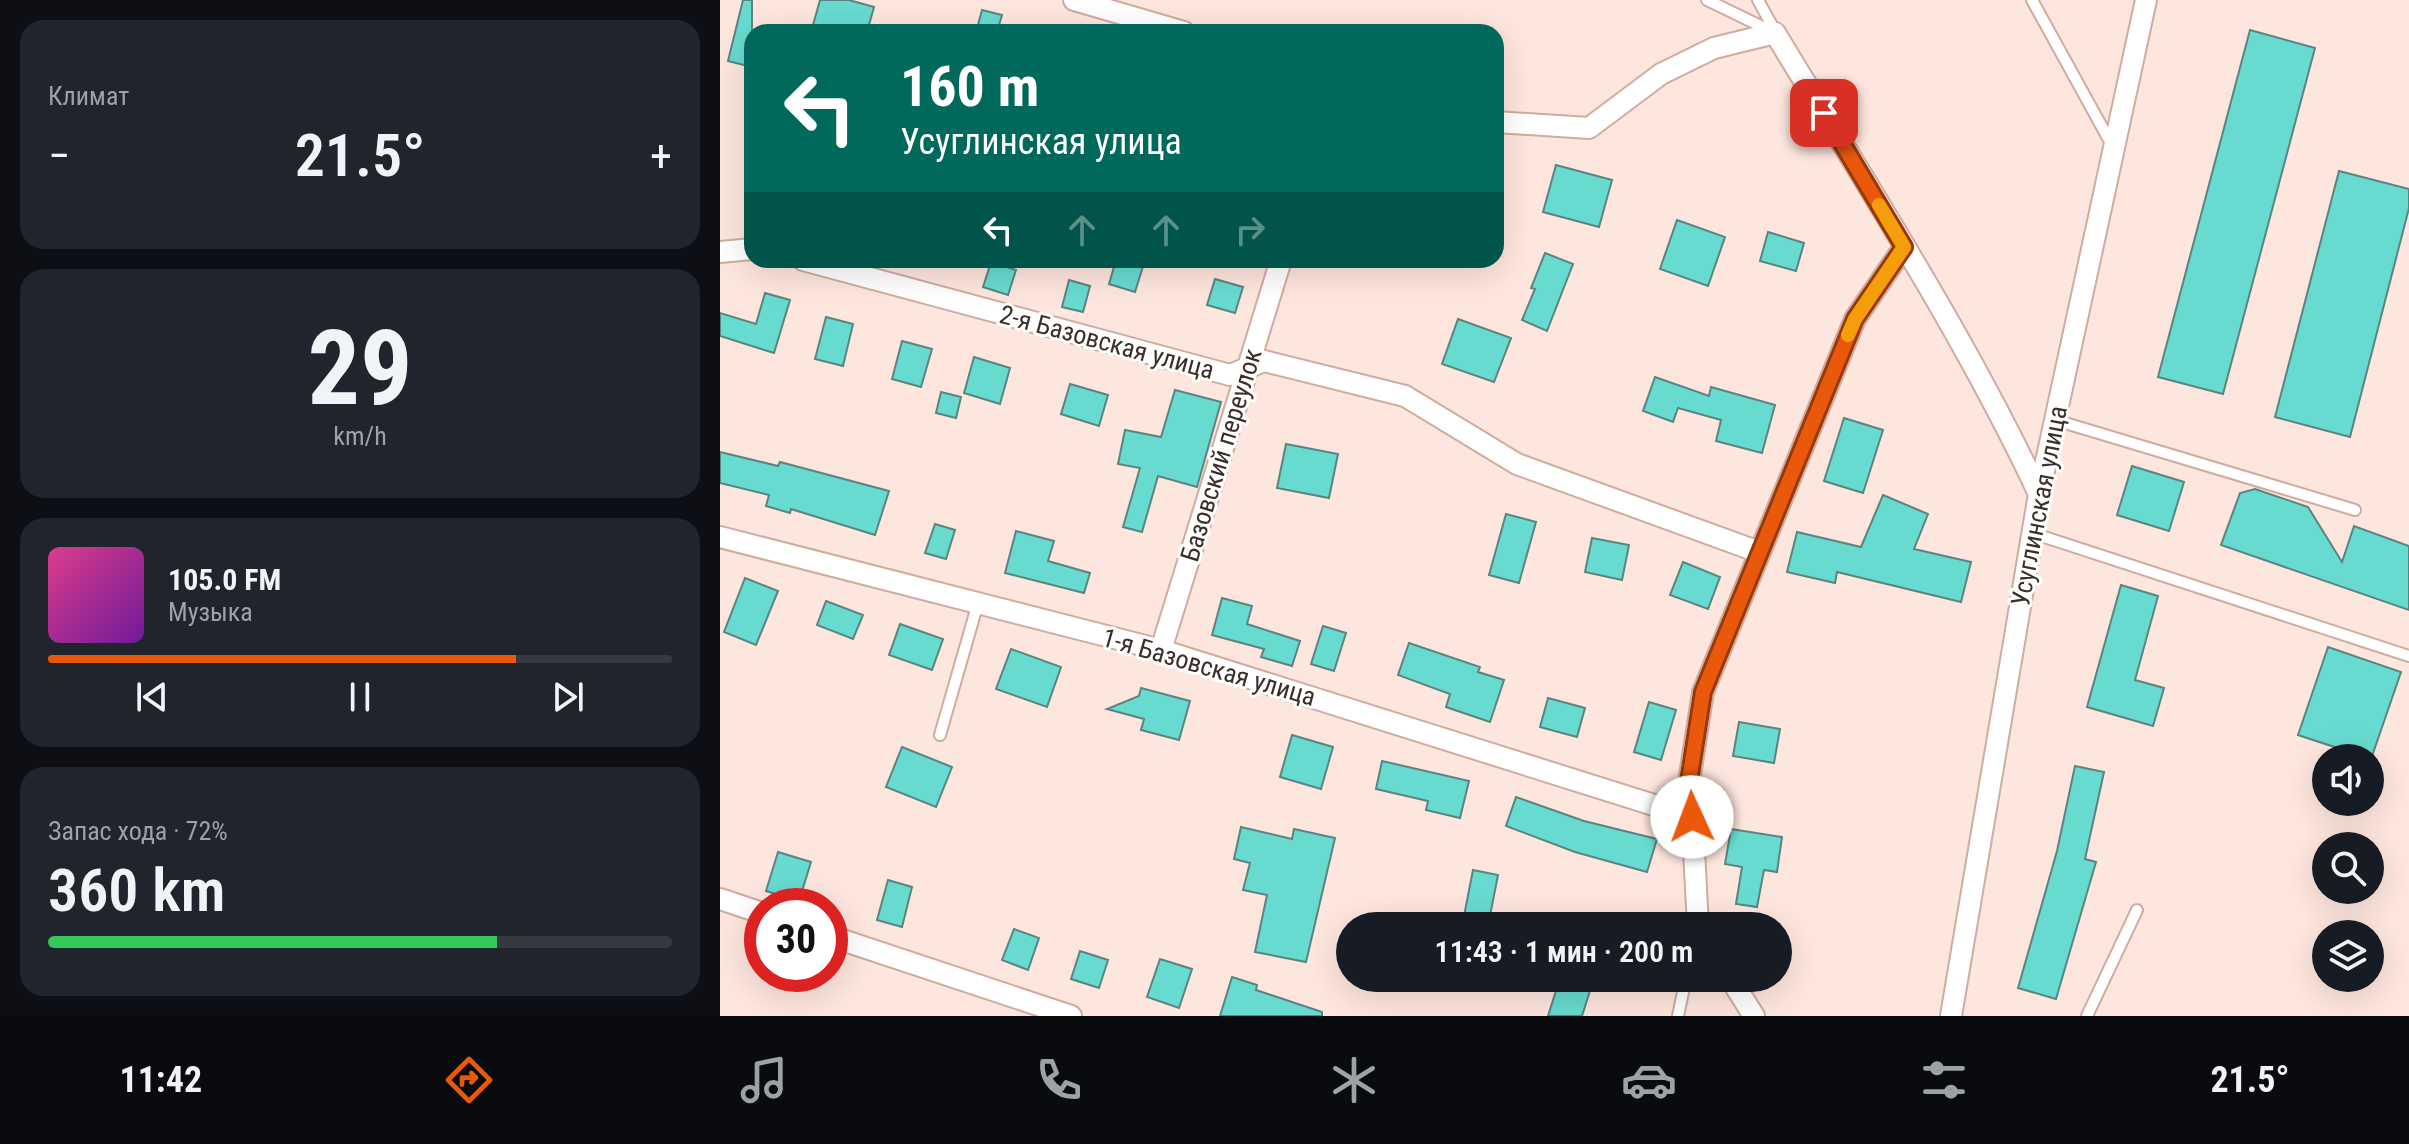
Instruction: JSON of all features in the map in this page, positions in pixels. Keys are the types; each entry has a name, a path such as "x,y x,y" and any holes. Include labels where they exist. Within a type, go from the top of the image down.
{"street":[{"path":"1074,0 1156,24"},
{"name":"Усуглинская улица","path":"1951,1016 2039,494 2146,0"},
{"path":"1504,123 1589,128 1661,74 1714,48 1775,33 1904,247 2011,434 2039,494"},
{"path":"1697,912 1690,775 1703,692 1855,319 1904,247"},
{"path":"720,252 744,250"},
{"name":"2-я Базовская улица","path":"833,268 1230,375 1264,361 1405,396 1517,464 1759,552"},
{"name":"Базовский переулок","path":"1161,650 1279,268"},
{"name":"1-я Базовская улица","path":"720,537 1161,650 1692,817"},
{"path":"720,899 744,907"},
{"path":"848,942 1071,1016"},
{"path":"1739,992 1754,1016"}],"lane":[{"path":"1707,0 1775,33"},
{"path":"1758,0 1775,33"},
{"path":"2032,0 2114,149"},
{"path":"2055,420 2355,510"},
{"path":"2032,533 2409,656"},
{"path":"940,735 978,603"},
{"path":"2087,1016 2137,910"},
{"path":"1678,1016 1683,992"}],"building":[{"path":"743,0 752,0 752,24 744,24 744,65 728,61"},
{"path":"820,0 849,0 874,7 869,24 813,24"},
{"path":"982,10 1002,15 999,24 978,24"},
{"path":"2250,30 2315,48 2223,394 2158,377"},
{"path":"1556,165 1612,180 1599,227 1543,212"},
{"path":"2339,171 2409,189 2409,208 2350,437 2275,417"},
{"path":"1677,220 1725,237 1708,286 1660,269"},
{"path":"1768,232 1804,243 1796,271 1760,261"},
{"path":"1545,253 1573,264 1547,331 1522,320"},
{"path":"989,268 1016,270 1008,295 983,287"},
{"path":"1114,268 1142,268 1135,292 1109,284"},
{"path":"1215,279 1243,287 1235,313 1207,305"},
{"path":"1069,280 1090,286 1083,312 1062,307"},
{"path":"765,293 790,300 774,353 720,336 720,313 756,324"},
{"path":"826,317 853,324 843,366 815,359"},
{"path":"1458,319 1511,338 1494,382 1442,364"},
{"path":"902,341 932,349 921,387 892,379"},
{"path":"974,357 1010,368 1000,404 964,393"},
{"path":"1655,377 1709,396 1711,387 1775,405 1762,453 1716,441 1721,420 1678,408 1673,422 1643,411"},
{"path":"1070,384 1108,395 1099,426 1061,414"},
{"path":"1175,390 1221,402 1197,487 1158,476 1142,532 1123,527 1140,468 1118,464 1125,430 1161,437"},
{"path":"941,392 961,397 956,418 936,413"},
{"path":"1844,418 1883,430 1863,493 1824,481"},
{"path":"1286,444 1338,454 1329,498 1277,488"},
{"path":"720,452 778,466 780,462 889,491 875,535 791,509 790,513 766,506 769,495 720,483"},
{"path":"2132,466 2184,482 2169,531 2117,515"},
{"path":"2255,489 2308,507 2342,562 2354,526 2409,546 2409,610 2221,545 2240,493"},
{"path":"1883,495 1928,514 1914,549 1971,562 1961,602 1837,572 1835,583 1787,572 1797,532 1861,547"},
{"path":"1506,514 1536,522 1519,583 1489,575"},
{"path":"935,524 955,530 946,559 925,553"},
{"path":"1016,531 1054,541 1048,561 1090,573 1084,593 1005,573"},
{"path":"1592,538 1629,545 1622,580 1585,572"},
{"path":"1683,562 1720,577 1708,609 1670,595"},
{"path":"745,578 778,591 756,645 724,632"},
{"path":"2121,585 2158,596 2135,680 2164,688 2153,726 2087,707"},
{"path":"1222,598 1252,606 1247,624 1300,641 1292,666 1261,657 1264,649 1212,635"},
{"path":"826,601 863,615 853,639 817,625"},
{"path":"900,624 943,639 932,670 889,655"},
{"path":"1323,626 1346,633 1334,671 1311,664"},
{"path":"1409,643 1480,667 1478,672 1504,680 1490,722 1446,707 1450,694 1398,675"},
{"path":"2328,647 2401,672 2376,744 2325,744 2298,735"},
{"path":"1011,649 1061,667 1047,707 996,689"},
{"path":"1141,688 1190,701 1179,740 1141,730 1144,719 1107,709 1139,696"},
{"path":"1548,698 1585,708 1577,737 1540,727"},
{"path":"1649,702 1676,710 1661,760 1634,752"},
{"path":"1739,722 1780,729 1774,763 1733,756"},
{"path":"1292,735 1333,747 1321,789 1280,777"},
{"path":"902,747 952,767 936,807 886,787"},
{"path":"1382,761 1469,781 1460,818 1426,810 1428,801 1376,789"},
{"path":"2075,766 2104,772 2085,859 2096,862 2056,999 2018,988 2057,851"},
{"path":"1516,797 1584,821 1657,839 1647,872 1575,852 1506,826"},
{"path":"1241,827 1292,839 1294,829 1335,838 1306,962 1255,952 1267,895 1243,890 1250,863 1234,859"},
{"path":"1731,829 1782,837 1777,872 1764,870 1757,907 1736,904 1742,867 1725,864"},
{"path":"778,852 811,862 803,888 767,888"},
{"path":"1473,870 1498,875 1491,912 1465,912"},
{"path":"888,880 912,887 902,927 877,920"},
{"path":"1014,929 1039,938 1028,970 1002,960"},
{"path":"1080,951 1108,960 1099,988 1071,979"},
{"path":"1160,959 1192,969 1179,1008 1147,997"},
{"path":"1232,977 1257,985 1256,990 1322,1012 1322,1016 1220,1016"},
{"path":"1556,992 1590,992 1582,1016 1548,1016"}],"slow traffic":[{"path":"1848,335 1855,319 1904,247 1879,205"}],"route":[{"path":"1692,817 1690,775 1703,692 1855,319 1904,247 1824,113"}]}
